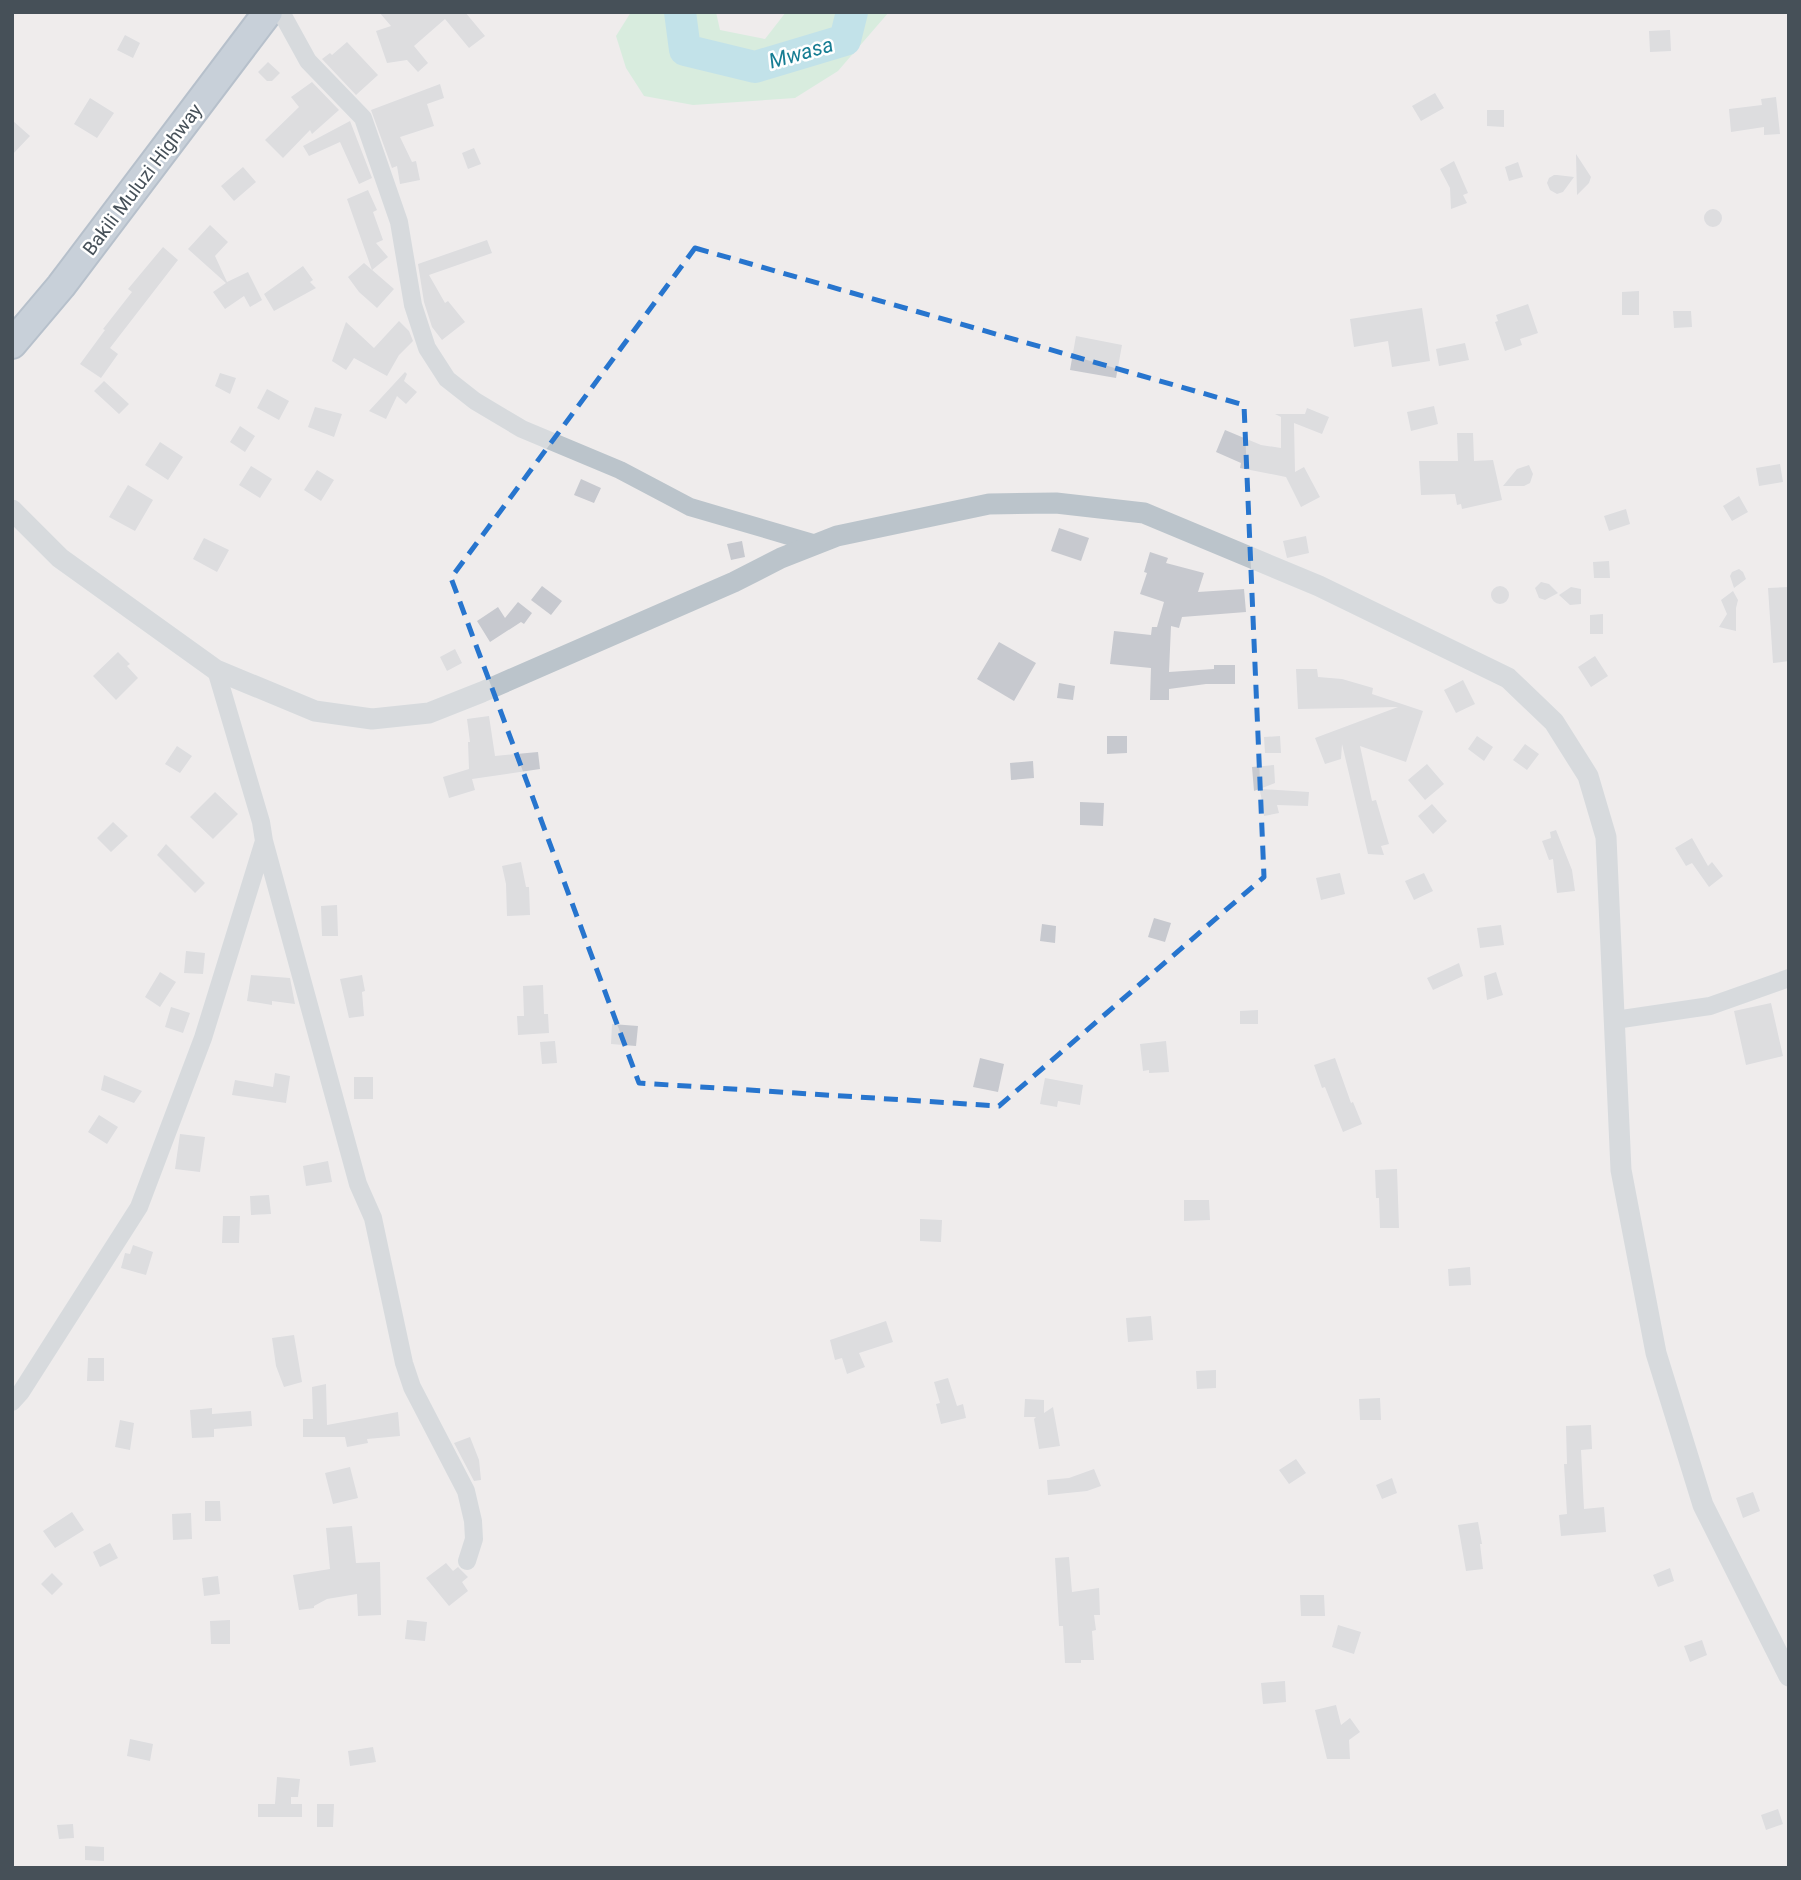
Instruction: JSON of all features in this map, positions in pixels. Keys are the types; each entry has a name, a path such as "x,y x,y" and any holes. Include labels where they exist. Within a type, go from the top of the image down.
{"highway":[{"name":"Bakili Muluzi Highway","path":"12,344 61,286 268,12"}],"street":[{"path":"281,12 307,61 363,118 399,222 413,305 427,348 447,379 475,401 522,429 620,470 690,507 816,544"},
{"path":"12,510 61,558 216,670 315,711 372,719 429,713 495,687 837,536 989,503 1056,503 1143,513 1319,586 1508,678 1554,722 1588,776 1606,837 1621,1170 1656,1353 1703,1505 1789,1676"},
{"path":"216,670 261,822 358,1184 373,1217 404,1363 412,1387 466,1491 474,1539 467,1561"},
{"path":"12,1402 21,1392 139,1206 203,1038 264,841"},
{"path":"1615,1020 1710,1006 1789,978"}],"highlighted area":[{"path":"695,248 1244,405 1264,877 999,1106 639,1083 451,578"}],"green space":[{"path":"631,12 716,12 720,30 765,39 786,12 889,12 838,71 795,98 693,105 644,96 626,68 616,36"}],"building":[{"path":"379,12 465,12 485,36 469,48 445,19 414,46 428,63 418,72 407,60 387,63 376,31 391,26"},
{"path":"1670,30 1671,51 1650,52 1649,31"},
{"path":"125,35 140,43 133,58 117,50"},
{"path":"347,42 378,75 356,95 322,59 330,53 332,55"},
{"path":"268,62 280,73 272,81 267,81 258,72"},
{"path":"312,82 339,110 312,134 310,130 283,158 265,140 299,107 291,97"},
{"path":"440,84 444,98 427,104 434,126 400,137 412,162 416,161 420,180 400,184 397,166 392,168 371,110"},
{"path":"1435,93 1444,108 1421,121 1412,106"},
{"path":"1776,97 1780,134 1764,135 1764,127 1731,132 1729,109 1762,105 1761,99"},
{"path":"90,98 114,113 97,138 74,124"},
{"path":"1487,110 1504,110 1504,127 1487,126"},
{"path":"12,120 30,136 12,155"},
{"path":"350,121 372,178 359,184 340,142 309,156 303,146"},
{"path":"474,148 481,164 468,169 462,153"},
{"path":"1576,154 1591,177 1589,183 1577,195"},
{"path":"1454,161 1468,193 1463,195 1467,203 1451,209 1450,188 1440,169"},
{"path":"1518,162 1523,177 1509,181 1505,167"},
{"path":"243,167 256,182 234,201 221,186"},
{"path":"1554,175 1574,177 1563,192 1557,194 1550,190 1547,183"},
{"path":"368,190 377,210 373,212 383,240 376,243 388,257 372,270 347,199"},
{"path":"1713,209 1719,212 1722,218 1719,224 1713,227 1707,224 1704,218 1707,212"},
{"path":"210,225 228,242 215,256 227,282 248,272 262,300 250,307 244,296 225,309 213,292 226,283 188,249"},
{"path":"487,240 492,253 429,275 445,303 448,301 465,322 442,340 432,327 424,302 418,264"},
{"path":"163,247 178,260 110,348 118,354 101,378 80,364 132,292 128,289"},
{"path":"364,263 394,289 377,308 359,292 348,277"},
{"path":"303,266 313,280 310,282 316,288 274,311 264,294"},
{"path":"1639,291 1639,315 1622,315 1622,292"},
{"path":"1528,304 1538,333 1520,339 1522,345 1505,351 1495,322 1498,321 1496,315"},
{"path":"1422,308 1430,361 1392,367 1388,341 1354,347 1350,319"},
{"path":"1673,311 1691,311 1692,327 1674,328"},
{"path":"399,321 409,331 413,341 399,355 387,376 354,358 346,370 332,361 346,322 374,348"},
{"path":"1076,336 1122,345 1116,378 1070,370"},
{"path":"1465,343 1469,360 1439,366 1436,349"},
{"path":"405,372 407,374 404,381 417,392 406,404 397,396 386,419 369,411"},
{"path":"220,373 236,378 230,394 215,386"},
{"path":"104,381 129,404 119,414 94,391"},
{"path":"267,389 289,401 279,420 257,408"},
{"path":"1434,406 1438,424 1411,431 1407,412"},
{"path":"315,407 342,414 334,437 308,427"},
{"path":"1307,408 1329,417 1322,434 1294,423 1295,472 1304,467 1320,497 1301,507 1286,477 1240,468 1241,463 1216,452 1225,430 1261,445 1281,448 1281,417 1275,414 1305,414"},
{"path":"240,426 255,436 245,452 230,442"},
{"path":"1457,433 1473,433 1474,461 1493,460 1502,500 1462,509 1461,504 1457,505 1455,494 1421,495 1419,461 1458,461"},
{"path":"160,442 183,457 168,480 145,465"},
{"path":"1780,464 1783,482 1759,486 1756,468"},
{"path":"1529,465 1533,474 1530,483 1524,486 1503,486 1517,469"},
{"path":"251,466 272,479 260,498 239,485"},
{"path":"317,470 334,480 321,501 304,490"},
{"path":"581,479 601,488 594,503 574,495"},
{"path":"128,485 153,500 135,531 109,517"},
{"path":"1739,496 1748,512 1732,521 1723,506"},
{"path":"1626,509 1630,524 1609,531 1604,516"},
{"path":"1059,528 1089,538 1081,561 1051,551"},
{"path":"1306,536 1309,553 1287,558 1283,541"},
{"path":"204,538 229,550 217,572 193,559"},
{"path":"742,541 745,557 731,560 727,544"},
{"path":"1150,552 1168,558 1166,563 1204,573 1198,592 1244,589 1246,612 1182,617 1179,628 1171,626 1169,672 1214,669 1214,665 1235,665 1235,684 1206,684 1169,689 1169,700 1150,700 1151,668 1110,664 1114,631 1151,635 1152,627 1157,627 1164,602 1140,594"},
{"path":"1609,561 1610,578 1594,578 1593,562"},
{"path":"1739,569 1746,579 1734,588 1730,576"},
{"path":"1541,582 1549,584 1558,593 1545,600 1539,598 1535,588"},
{"path":"542,586 562,601 551,615 531,600"},
{"path":"1500,586 1506,589 1509,595 1506,601 1500,604 1494,601 1491,595 1494,589"},
{"path":"1571,587 1581,589 1581,604 1570,605 1559,595"},
{"path":"1789,587 1789,661 1773,663 1768,588"},
{"path":"1733,591 1738,600 1736,631 1719,627 1727,614 1721,600"},
{"path":"518,602 532,613 524,624 521,622 490,642 477,621 498,607 505,618"},
{"path":"1603,614 1603,634 1590,634 1590,615"},
{"path":"999,642 1036,663 1014,701 977,679"},
{"path":"455,649 462,663 447,671 440,657"},
{"path":"118,652 130,664 127,666 138,678 116,700 93,676"},
{"path":"1595,656 1608,676 1591,687 1578,667"},
{"path":"1296,669 1317,669 1318,677 1342,679 1373,688 1372,694 1423,711 1406,762 1360,746 1372,801 1376,800 1389,844 1381,846 1384,855 1368,854 1342,744 1341,759 1325,764 1315,738 1398,707 1298,709"},
{"path":"1463,680 1475,704 1456,713 1444,690"},
{"path":"1059,683 1075,686 1073,700 1057,698"},
{"path":"489,716 495,756 538,752 540,769 472,779 475,790 449,798 443,777 469,769 467,719"},
{"path":"1107,736 1127,736 1127,753 1107,754"},
{"path":"1280,736 1281,753 1265,753 1264,737"},
{"path":"1477,736 1493,747 1484,761 1468,749"},
{"path":"1525,744 1539,754 1527,770 1513,760"},
{"path":"177,746 192,756 180,773 165,764"},
{"path":"1033,761 1034,778 1011,780 1010,763"},
{"path":"1427,764 1444,784 1425,800 1408,780"},
{"path":"1274,765 1275,783 1254,791 1252,767"},
{"path":"1260,789 1309,792 1308,806 1277,805 1279,813 1264,816"},
{"path":"215,792 238,814 213,839 190,817"},
{"path":"1080,802 1104,803 1103,826 1080,825"},
{"path":"1432,804 1447,821 1433,834 1418,816"},
{"path":"113,822 128,836 111,852 97,838"},
{"path":"1556,830 1572,870 1575,891 1557,893 1553,859 1549,860 1542,841 1551,838 1550,832"},
{"path":"1692,838 1708,866 1712,862 1723,876 1709,887 1692,863 1686,866 1675,848"},
{"path":"166,844 205,883 195,893 157,855"},
{"path":"521,862 526,887 529,887 530,915 507,916 506,884 502,866"},
{"path":"1340,873 1345,894 1321,900 1316,878"},
{"path":"1424,873 1433,891 1414,900 1405,881"},
{"path":"337,905 338,936 322,936 321,906"},
{"path":"1154,918 1171,923 1165,942 1148,937"},
{"path":"1042,924 1056,926 1055,943 1040,941"},
{"path":"1501,925 1504,945 1480,948 1477,928"},
{"path":"186,951 205,953 203,974 184,973"},
{"path":"1459,963 1463,976 1433,990 1427,978"},
{"path":"160,972 176,982 160,1007 145,997"},
{"path":"1496,972 1503,995 1487,1000 1484,976"},
{"path":"251,975 290,978 295,1004 272,1001 272,1005 247,1001"},
{"path":"362,975 365,991 362,992 364,1016 349,1018 340,979"},
{"path":"543,985 544,1014 548,1014 549,1033 518,1035 517,1016 524,1016 523,986"},
{"path":"1771,1003 1783,1056 1746,1065 1734,1011"},
{"path":"171,1007 190,1013 183,1033 165,1027"},
{"path":"1258,1010 1258,1024 1240,1024 1240,1011"},
{"path":"612,1024 638,1026 636,1046 611,1044"},
{"path":"555,1041 557,1063 542,1064 540,1042"},
{"path":"1166,1041 1169,1072 1143,1071 1140,1044"},
{"path":"980,1058 1004,1064 998,1092 973,1087"},
{"path":"1335,1058 1351,1103 1353,1102 1362,1124 1343,1132 1314,1065"},
{"path":"275,1073 290,1076 286,1103 232,1095 235,1080 273,1087"},
{"path":"104,1075 142,1091 134,1103 101,1090"},
{"path":"354,1077 373,1077 373,1099 354,1099"},
{"path":"1045,1078 1083,1085 1080,1105 1058,1101 1057,1107 1040,1104"},
{"path":"99,1115 118,1127 107,1144 88,1132"},
{"path":"180,1134 205,1137 200,1172 175,1169"},
{"path":"328,1161 332,1182 306,1186 303,1166"},
{"path":"1397,1169 1399,1228 1380,1228 1375,1170"},
{"path":"269,1195 271,1214 251,1215 250,1196"},
{"path":"1184,1200 1209,1200 1210,1220 1184,1221"},
{"path":"223,1216 240,1216 239,1243 222,1243"},
{"path":"920,1219 942,1220 941,1242 920,1241"},
{"path":"133,1245 153,1252 146,1275 121,1268 125,1253 130,1254"},
{"path":"1470,1267 1471,1285 1449,1286 1448,1269"},
{"path":"1151,1316 1153,1340 1128,1342 1126,1318"},
{"path":"886,1321 893,1342 859,1353 865,1367 847,1374 842,1358 835,1360 830,1340"},
{"path":"294,1335 302,1382 284,1387 276,1366 272,1338"},
{"path":"88,1358 104,1358 104,1381 87,1381"},
{"path":"1216,1370 1216,1388 1197,1389 1196,1371"},
{"path":"948,1378 957,1406 963,1404 966,1418 941,1424 936,1404 940,1403 934,1382"},
{"path":"326,1384 327,1425 398,1412 400,1436 367,1439 368,1443 347,1447 345,1437 303,1437 303,1419 313,1419 312,1387"},
{"path":"1380,1398 1381,1420 1360,1420 1359,1399"},
{"path":"1025,1399 1044,1400 1044,1413 1053,1407 1060,1446 1039,1449 1034,1419 1036,1417 1024,1417"},
{"path":"212,1408 212,1414 251,1411 252,1426 214,1429 214,1437 192,1438 190,1410"},
{"path":"120,1420 134,1423 130,1450 115,1447"},
{"path":"1591,1425 1592,1449 1581,1450 1584,1509 1604,1507 1606,1532 1561,1536 1559,1515 1567,1514 1564,1464 1567,1464 1566,1426"},
{"path":"470,1437 479,1460 481,1480 474,1481 454,1443"},
{"path":"1296,1459 1306,1473 1289,1484 1279,1470"},
{"path":"350,1467 358,1498 333,1504 325,1473"},
{"path":"1094,1469 1101,1486 1087,1491 1048,1495 1047,1480 1069,1478"},
{"path":"1392,1478 1397,1493 1382,1499 1376,1485"},
{"path":"1753,1492 1760,1511 1743,1518 1736,1498"},
{"path":"205,1501 220,1501 221,1521 205,1521"},
{"path":"72,1512 84,1530 55,1548 43,1531"},
{"path":"191,1513 192,1539 173,1540 172,1514"},
{"path":"1478,1522 1483,1569 1466,1571 1458,1525"},
{"path":"352,1526 356,1563 380,1562 381,1615 358,1616 357,1594 327,1599 314,1608 299,1610 293,1575 330,1569 326,1528"},
{"path":"110,1543 118,1558 100,1567 93,1552"},
{"path":"1069,1557 1072,1592 1099,1588 1100,1615 1094,1615 1096,1630 1092,1631 1094,1660 1081,1660 1081,1663 1065,1663 1063,1626 1059,1626 1055,1558"},
{"path":"446,1563 453,1571 458,1567 468,1577 462,1582 468,1591 449,1606 426,1578"},
{"path":"1670,1568 1674,1581 1658,1587 1653,1575"},
{"path":"52,1573 63,1584 52,1595 41,1584"},
{"path":"218,1576 220,1594 204,1596 202,1578"},
{"path":"1300,1595 1324,1595 1325,1616 1301,1616"},
{"path":"230,1620 230,1644 211,1644 210,1621"},
{"path":"407,1620 427,1622 425,1641 405,1639"},
{"path":"1338,1625 1361,1632 1354,1654 1332,1647"},
{"path":"1702,1640 1707,1655 1690,1662 1684,1646"},
{"path":"1285,1681 1286,1702 1263,1704 1261,1683"},
{"path":"1336,1705 1341,1725 1350,1718 1360,1732 1349,1740 1350,1759 1327,1759 1315,1710"},
{"path":"130,1739 153,1744 150,1761 127,1756"},
{"path":"373,1747 376,1762 350,1766 348,1751"},
{"path":"277,1777 300,1779 298,1797 291,1797 291,1804 302,1804 302,1817 258,1817 258,1804 275,1804"},
{"path":"317,1804 334,1804 333,1827 317,1827"},
{"path":"1778,1809 1783,1824 1766,1830 1761,1815"},
{"path":"73,1824 74,1838 59,1839 57,1825"},
{"path":"85,1846 104,1847 104,1861 85,1860"}],"waterway":[{"name":"Mwasa","path":"680,12 685,50 755,67 845,40 852,12"}]}
